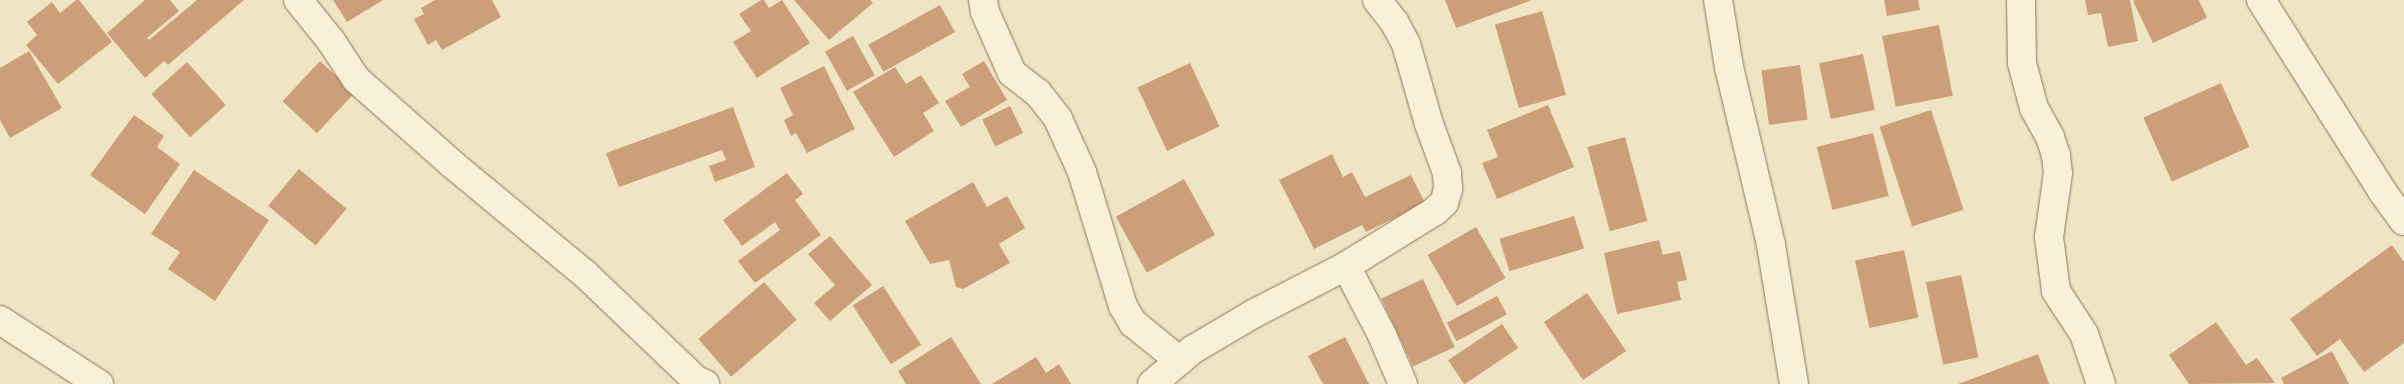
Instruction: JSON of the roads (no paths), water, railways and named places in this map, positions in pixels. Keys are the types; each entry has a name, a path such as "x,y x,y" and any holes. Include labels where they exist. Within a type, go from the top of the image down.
{"street":[{"path":"298,0 331,41 356,79 452,164 585,274 696,380 705,384"},
{"path":"982,0 985,12 1012,73 1038,93 1062,128 1082,172 1123,306 1133,323 1180,361"},
{"path":"1152,384 1192,350 1253,314 1346,266 1435,211 1444,203 1448,189 1447,173 1429,124 1406,44 1395,23 1378,0"},
{"path":"1718,0 1729,67 1771,245 1794,384"},
{"path":"2021,0 2022,63 2034,108 2050,137 2058,173 2049,237 2056,291 2084,334 2101,384"},
{"path":"2261,0 2382,191 2404,221"},
{"path":"1346,266 1382,335 1403,384"},
{"path":"0,320 99,384"}]}
